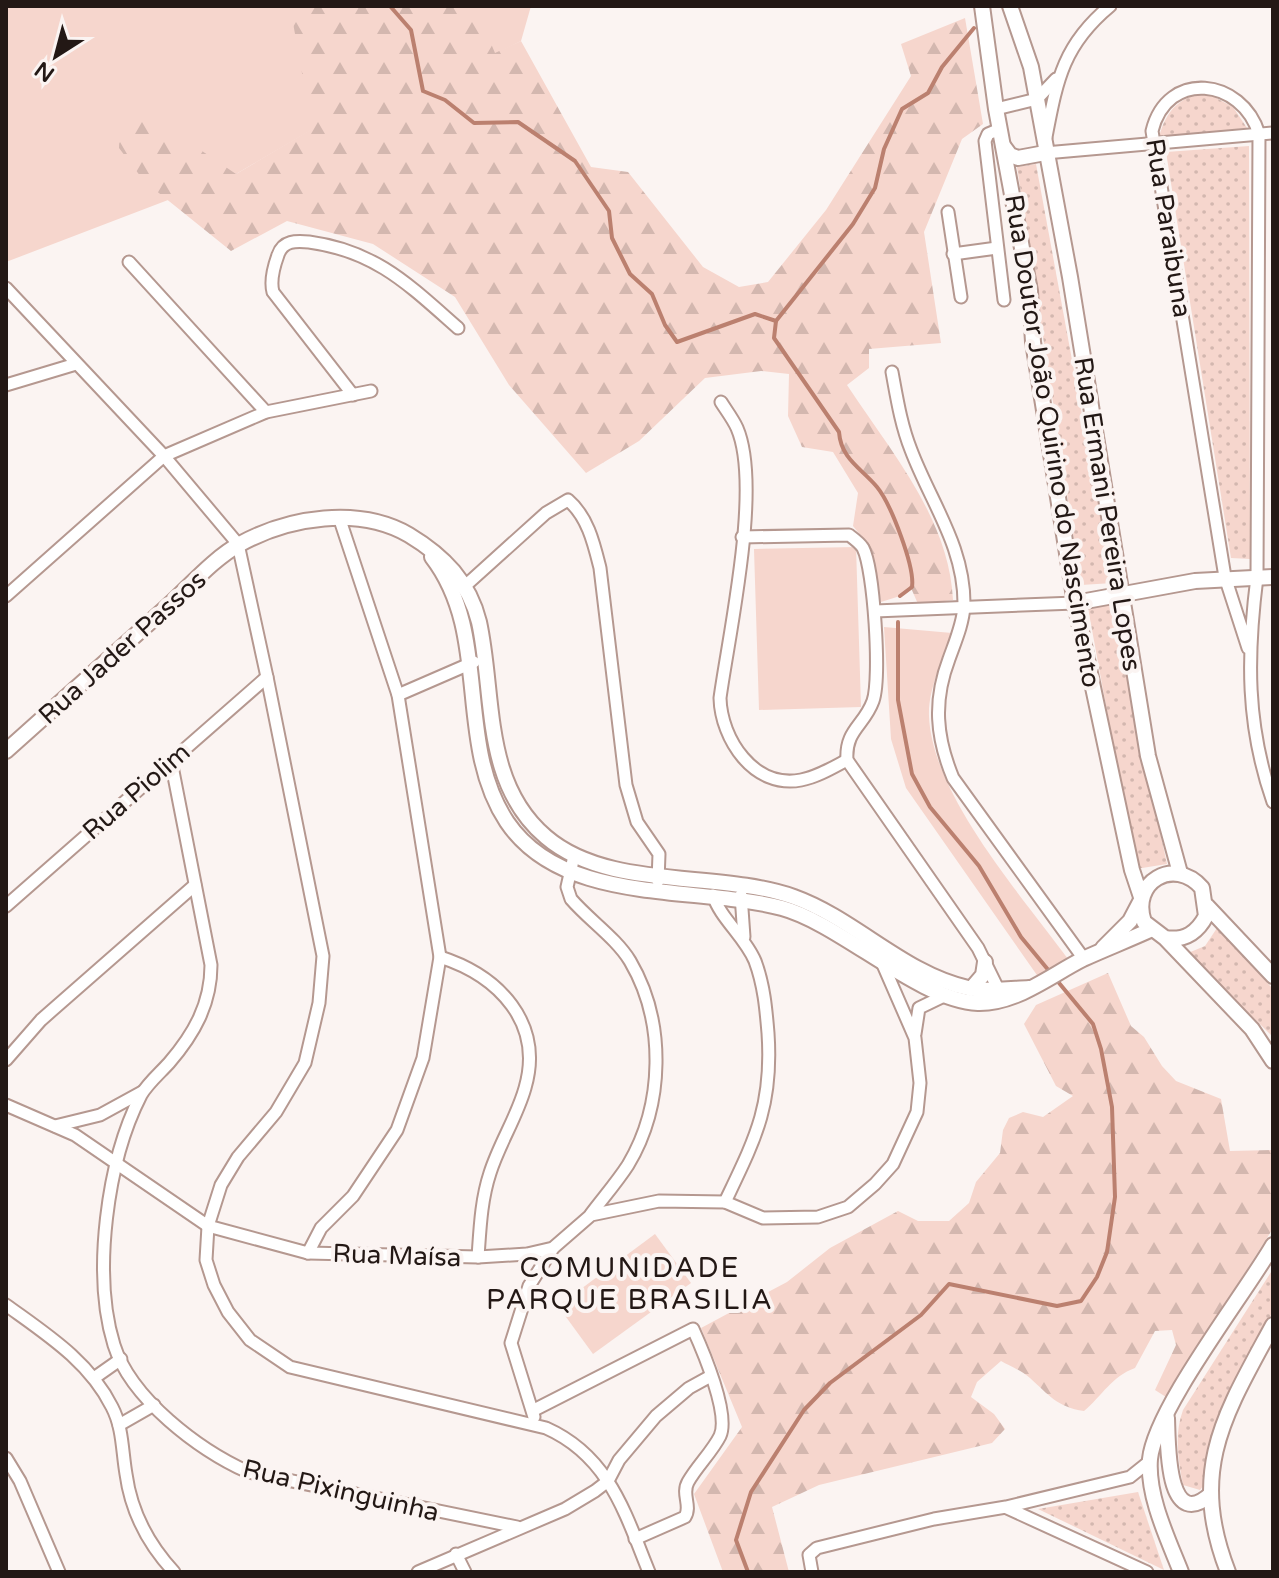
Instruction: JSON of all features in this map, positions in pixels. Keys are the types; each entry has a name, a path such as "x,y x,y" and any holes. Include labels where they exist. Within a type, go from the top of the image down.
{"street":[{"name":"Rua Doutor João Quirino do Nascimento","path":"982,6 996,109 1030,291 1033,342 1075,603 1141,899"},
{"name":"Rua Ermani Pereira Lopes","path":"1010,6 1031,67 1070,277 1148,756 1180,873"},
{"path":"996,109 1037,99 1058,75 1082,33 1110,6"},
{"path":"1044,150 1058,75"},
{"name":"Rua Paraibuna","path":"1248,648 1225,577 1152,131 1155,117 1178,94 1209,87 1225,92 1246,109 1259,134 1257,577 1248,648 1255,730 1273,802"},
{"path":"1000,129 988,134 985,141 1004,300"},
{"path":"1004,147 1010,155 1018,158 1044,150 1273,133"},
{"path":"948,212 961,297"},
{"path":"353,395 273,292 278,254 285,244 313,243 366,256 401,278 458,328"},
{"path":"953,254 997,248"},
{"path":"129,262 266,412"},
{"path":"6,288 164,456 238,544 267,677 323,956 319,1003 305,1063 276,1112 238,1157 221,1185 208,1226 206,1260 228,1312 250,1340 290,1367 534,1424 573,1439 608,1481 623,1505 649,1572"},
{"path":"6,385 76,364"},
{"path":"892,372 911,451 957,547 964,608 937,701 943,753 953,778 1084,959"},
{"path":"6,596 164,456 266,412 371,391"},
{"path":"721,402 737,429 745,464 746,508 720,698 720,720 729,742 755,767 780,780 799,780 847,760"},
{"path":"465,586 546,513 568,500 577,507 593,539 600,568 626,785 637,822 659,854 658,882"},
{"path":"238,544 301,523 339,517 371,520 398,529 445,560 465,586 478,621 497,752 512,795 544,836 574,856 658,882"},
{"path":"308,1253 321,1228 353,1196 397,1130 423,1058 440,957 398,695 339,517"},
{"path":"742,537 849,535 863,547 875,611 874,698 846,744 847,760 985,962 1001,994"},
{"path":"420,541 441,569 464,622 480,759 496,804 532,850 568,872 741,894 793,897 946,995 978,1003 1032,986 1150,930"},
{"name":"Rua Jader Passos","path":"6,751 238,544"},
{"path":"875,611 1075,603 1225,577 1273,577"},
{"path":"398,695 485,659"},
{"name":"Rua Piolim","path":"6,906 267,677"},
{"name":"Rua Pixinguinha","path":"171,761 211,965 211,984 190,1039 143,1092 116,1160 104,1224 106,1284 114,1345 154,1405 214,1457 248,1472 517,1527"},
{"path":"534,1424 534,1410 511,1343 529,1286 553,1248 591,1215 628,1165 650,1111 655,1027 649,998 628,958 571,899 567,887 568,872 574,856"},
{"path":"1084,959 1130,921 1141,899 1156,878 1180,873 1202,888 1207,906 1206,916 1194,932 1175,940 1165,938 1150,930 1140,912 1141,899"},
{"path":"6,1060 41,1020 195,885"},
{"path":"713,890 744,938 765,999 770,1073 766,1104 756,1136 725,1202"},
{"path":"741,894 744,938"},
{"path":"1207,906 1273,976"},
{"path":"1165,938 1252,1029 1273,1061"},
{"path":"884,954 971,989 1001,994"},
{"path":"591,1215 659,1201 725,1202 763,1218 792,1220 818,1217 848,1207 866,1191 893,1164 917,1112 920,1083 915,1038 884,954"},
{"path":"440,957 463,964 511,999 524,1022 530,1045 526,1088 489,1173 481,1212 478,1257"},
{"path":"971,989 983,975 985,962"},
{"path":"915,1038 919,1008 946,995"},
{"path":"53,1126 100,1115 143,1092"},
{"name":"Rua Maísa","path":"6,1105 116,1160 208,1226 308,1253 478,1257 527,1254 553,1248"},
{"path":"1181,1572 1164,1530 1150,1461 1166,1414 1273,1245"},
{"path":"6,1305 65,1348 94,1378 107,1397 119,1425 126,1476 138,1518 155,1551 174,1572"},
{"path":"1228,1572 1211,1494 1212,1461 1219,1431 1273,1325"},
{"path":"534,1410 693,1329 720,1399 721,1435 687,1484 688,1513 635,1539"},
{"path":"94,1378 121,1359"},
{"path":"418,1572 565,1509 608,1481 619,1460 656,1416 689,1388 709,1377"},
{"path":"119,1425 154,1405"},
{"path":"1166,1414 1175,1491 1182,1501 1191,1504 1201,1502 1211,1494"},
{"path":"6,1458 20,1481 59,1572"},
{"path":"812,1572 809,1555 817,1548 1130,1477 1150,1461"},
{"path":"1006,1507 1147,1572"},
{"path":"456,1554 465,1572"}],"green space":[{"path":"6,6 531,6 521,41 423,91 313,129 236,174 6,262"},
{"path":"290,6 475,6 495,53 521,41 591,167 628,172 703,267 739,287 768,282 826,210 911,76 901,44 965,18 983,124 962,139 924,232 941,343 869,349 869,368 847,385 899,461 929,514 941,541 953,600 918,604 911,588 900,596 881,602 865,541 853,526 858,493 833,452 802,447 788,416 789,374 761,371 705,378 639,441 586,473 509,385 455,297 373,244 287,221 231,251 144,181 119,148 120,121 139,117 174,132 236,174 312,129"},
{"path":"1207,93 1233,107 1247,128 1159,137 1166,119 1176,106 1189,97"},
{"path":"1249,146 1250,559 1231,558 1166,152"},
{"path":"1036,164 1113,583 1081,585 1017,167"},
{"path":"856,547 861,707 759,710 754,549"},
{"path":"1111,604 1167,864 1136,869 1088,608"},
{"path":"884,627 952,633 929,706 934,747 962,811 982,844 1068,959 1039,978 906,788 891,739"},
{"path":"1217,928 1273,989 1273,1037 1188,953 1205,946"},
{"path":"1108,973 1131,1026 1144,1037 1162,1066 1176,1081 1221,1099 1230,1151 1273,1150 1272,1230 1166,1397 1155,1390 1176,1345 1172,1330 1155,1331 1135,1368 1114,1381 1084,1411 1060,1403 1027,1375 1001,1361 977,1382 971,1397 994,1414 1005,1429 992,1443 819,1485 772,1507 789,1572 723,1572 694,1494 742,1427 701,1328 787,1282 830,1248 898,1211 918,1221 949,1221 969,1203 976,1182 1000,1153 1003,1130 1009,1118 1023,1112 1043,1117 1073,1096 1056,1086 1024,1024 1036,1005"},
{"path":"655,1234 691,1283 593,1354 558,1306"},
{"path":"1273,1269 1273,1311 1217,1419 1204,1485 1200,1490 1183,1485 1178,1438 1183,1410"},
{"path":"1138,1492 1164,1570 1038,1509"}],"waterway":[{"path":"390,6 411,30 423,91 445,100 474,123 518,122 575,161 609,211 612,238 630,274 652,294 665,325 677,342 755,314 776,321 774,338 839,432 848,456 877,487 889,507 906,551 912,578 912,587 900,596"},
{"path":"776,321 853,224 875,188 884,149 902,109 928,93 942,67 974,28"},
{"path":"748,1572 736,1540 751,1492 804,1410 830,1383 921,1315 949,1284 1057,1306 1081,1301 1097,1277 1107,1252 1115,1197 1112,1107 1093,1024 1021,937 979,866 930,807 912,774 898,700 898,622"}],"district":[{"name":"COMUNIDADE PARQUE BRASILIA","path":"630,1283"}]}
